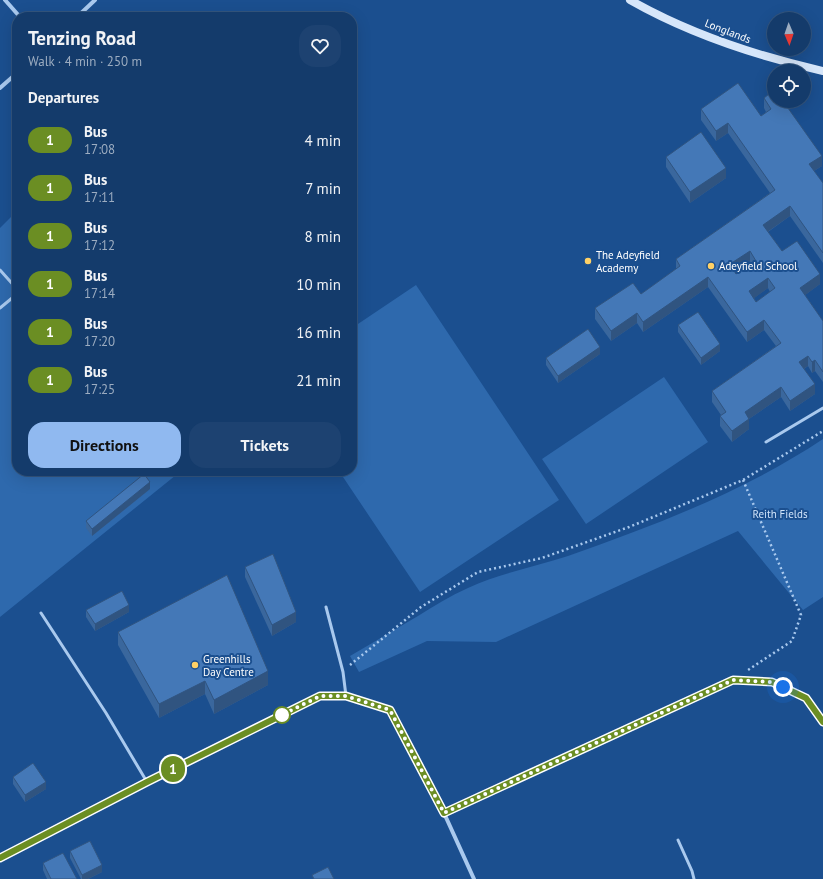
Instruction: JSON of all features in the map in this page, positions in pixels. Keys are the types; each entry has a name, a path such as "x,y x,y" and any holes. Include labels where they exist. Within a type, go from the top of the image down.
{"street":[{"path":"6,0 16,12"},
{"path":"82,12 95,0"},
{"name":"Longlands","path":"630,0 684,26 743,50 823,71"},
{"path":"0,88 12,77"},
{"path":"444,813 733,680 772,682 806,698 823,722"},
{"path":"0,858 147,782 320,696 346,696 390,710 444,813 474,879"}],"lane":[{"path":"0,270 12,283"},
{"path":"0,308 12,298"},
{"path":"766,442 823,408"},
{"path":"326,607 343,672 346,696"},
{"path":"41,613 106,714 147,782"},
{"path":"678,840 694,879"}],"path":[{"path":"343,672 421,607 478,572 542,558 629,527 742,480 823,431"},
{"path":"733,680 792,641 801,614 742,480"}],"green space":[{"path":"12,216 12,476 175,476 0,617 0,228"},
{"path":"416,285 559,500 420,592 342,476 357,476 357,325"},
{"path":"664,377 708,442 586,524 542,459"},
{"name":"Reith Fields","path":"823,439 823,597 803,610 738,531 496,642 427,641 359,672 350,656 442,601 468,588 505,574 568,556 667,519 731,491 763,475"}],"building":[{"name":"Adeyfield School","path":"738,83 761,116 770,108 788,108 822,156 809,164 823,183 823,253 790,206 763,225 782,251 797,241 820,274 800,288 823,321 823,372 815,360 812,362 808,356 799,362 815,384 790,401 781,387 745,412 749,419 732,431 720,416 726,412 712,391 781,343 764,320 747,332 708,277 643,322 637,313 611,331 595,308 633,283 641,294 680,266 676,259 775,190 728,123 716,131 701,109","holes":["750,251 756,261 736,274 730,264","768,278 775,288 756,302 749,291"]},
{"name":"Adeyfield School","path":"767,96 767,103 764,98"},
{"path":"701,132 726,168 690,192 666,157"},
{"path":"698,312 720,344 701,358 678,325"},
{"path":"588,329 600,347 558,376 546,358"},
{"path":"142,476 146,476 150,482 92,529 86,521"},
{"path":"273,554 296,612 272,625 245,567"},
{"name":"Greenhills Day Centre","path":"227,575 268,671 214,700 205,681 159,704 118,632"},
{"path":"122,591 129,605 95,624 86,610"},
{"path":"33,763 46,782 25,795 13,777"},
{"path":"90,841 102,865 82,875 70,851"},
{"path":"63,853 77,879 51,879 43,863"},
{"path":"328,867 334,879 314,879 312,875"}],"bus line":[{"name":"1","path":"0,858 147,782 320,696 346,696 390,710 444,813 733,680 772,682 806,698 823,722"}],"place":[{"name":"The Adeyfield Academy","path":"588,261"},
{"name":"Adeyfield School","path":"711,266"},
{"name":"Greenhills Day Centre","path":"195,665"}],"route":[{"path":"282,715 280,716 320,696 346,696 390,710 444,813 733,680 772,682 783,687"}]}
